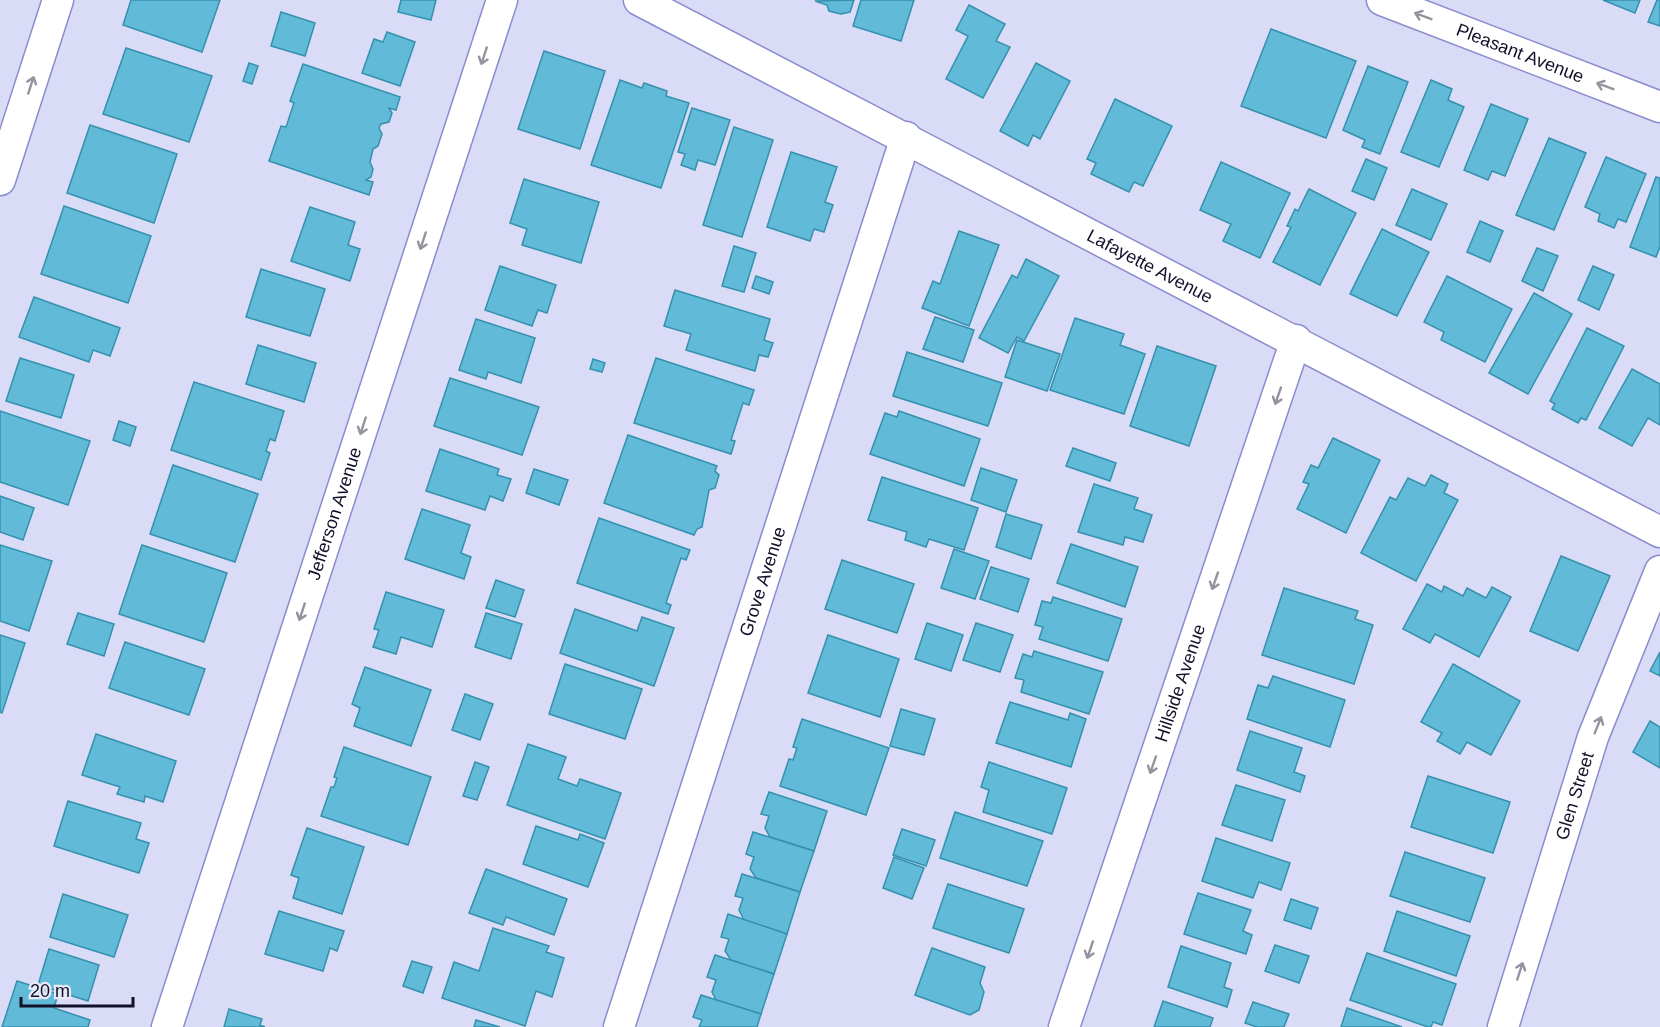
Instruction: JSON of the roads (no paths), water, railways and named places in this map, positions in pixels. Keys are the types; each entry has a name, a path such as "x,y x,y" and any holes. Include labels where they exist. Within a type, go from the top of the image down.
{"street":[{"path":"0,180 9,126 58,0"},
{"name":"Jefferson Avenue","path":"167,1027 502,0"},
{"name":"Lafayette Avenue","path":"639,0 1296,340 1660,532"},
{"name":"Pleasant Avenue","path":"1383,0 1660,107"},
{"name":"Grove Avenue","path":"619,1027 906,137"},
{"name":"Hillside Avenue","path":"1064,1027 1296,340"},
{"name":"Glen Street","path":"1503,1027 1593,737 1660,571"}]}
